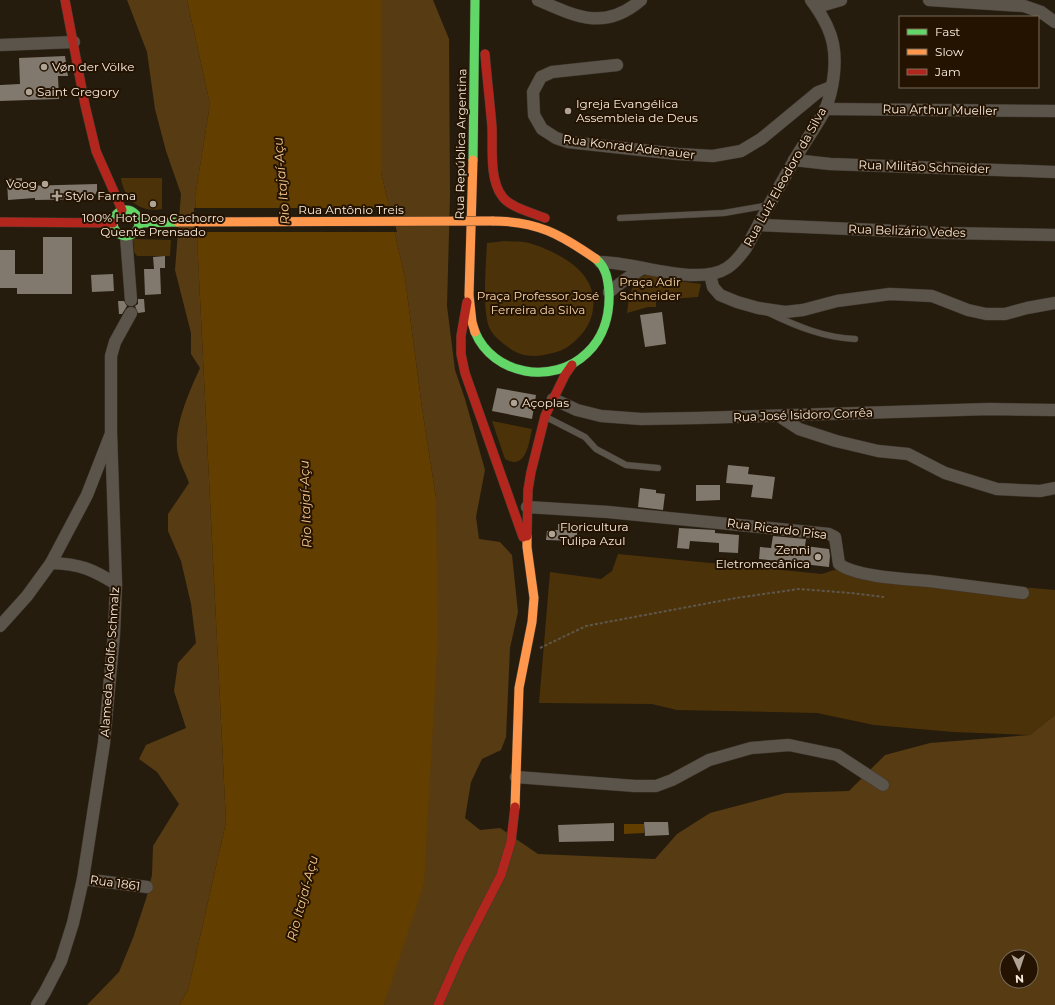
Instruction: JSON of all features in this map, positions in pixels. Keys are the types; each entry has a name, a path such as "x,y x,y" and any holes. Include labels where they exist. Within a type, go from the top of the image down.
{"main road":[{"path":"66,0 85,105 97,157 122,210"},
{"name":"Rua República Argentina","path":"469,288 476,18 475,0"},
{"path":"476,18 486,59 492,127 494,175 497,187 502,197 510,203 553,221"},
{"path":"122,210 130,210 134,212 139,223 136,230 130,235 126,236 118,233 113,223 115,215 122,210"},
{"name":"Rua Antônio Treis","path":"139,223 513,221 532,225 554,233 600,262"},
{"path":"0,222 113,223"},
{"path":"469,288 471,319 475,333 480,343 495,360 508,367 524,372 544,373 558,371 572,365 594,346 600,338 608,312 609,292 607,276 593,246"},
{"path":"469,288 461,336 461,354 465,373 496,466 527,546"},
{"path":"438,1005 461,954 501,875 511,842 515,817 519,688 532,622 534,598 527,546 528,490 545,416 565,375 572,365"},
{"path":"496,466 505,476 514,479 524,478 531,472"}],"street":[{"path":"538,0 560,10 593,19 609,18 632,8 641,0"},
{"path":"814,4 841,0"},
{"path":"929,0 1024,6 1041,12 1055,22"},
{"name":"Rua Luiz Eleodoro da Silva","path":"600,262 618,263 695,276 710,274 727,268 738,259 794,160 825,109 831,87 834,64 833,44 828,29 814,4"},
{"path":"0,45 74,42"},
{"name":"Rua Konrad Adenauer","path":"617,65 552,72 540,77 533,92 534,115 542,129 556,138 568,142 678,154 713,156 741,151 762,139 818,92 831,87"},
{"name":"Rua Arthur Mueller","path":"825,109 1055,111"},
{"name":"Rua Militão Schneider","path":"794,160 846,164 1055,172"},
{"name":"Rua Belizário Vedes","path":"758,225 945,233 1055,235"},
{"path":"126,236 131,300"},
{"path":"609,292 644,268"},
{"path":"710,274 713,287 720,295 758,308 785,312 803,310 837,301 890,294 932,296 968,310 986,314 1005,314 1055,303"},
{"name":"Alameda Adolfo Schmalz","path":"36,1005 45,992 61,961 73,923 83,879 104,743 114,634 116,584 111,356 114,342 131,313"},
{"name":"Rua José Isidoro Corrêa","path":"553,399 577,410 600,416 641,419 989,409 1055,410"},
{"path":"780,416 799,430 878,451 908,454 945,473 997,489 1040,491 1055,488"},
{"path":"0,626 27,596 51,563 87,495 112,432"},
{"name":"Rua Ricardo Pisa","path":"527,507 608,512 829,534 835,537 839,564 845,568 890,578 1023,593"},
{"path":"51,563 70,564 85,568 97,572 116,584"},
{"path":"516,777 635,786 656,786 672,780 709,760 751,748 789,745 837,755 883,785"},
{"name":"Rua 1861","path":"83,879 147,888"}],"lane":[{"path":"620,218 724,213 770,204"},
{"path":"758,308 776,317 820,334 839,339 855,339"},
{"path":"545,416 585,437 596,449 626,465 658,468"}],"path":[{"path":"526,653 546,647 586,626 736,598 799,589 884,597"}],"green space":[{"path":"121,178 162,178 162,209 147,209 134,203 129,199"},
{"path":"133,239 171,240 170,256 137,256 134,252"},
{"name":"Praça Professor José Ferreira da Silva","path":"505,241 529,243 549,250 575,266 586,278 593,296 592,315 584,332 568,347 557,352 542,355 532,356 522,354 512,350 503,343 495,336 489,327 485,298 487,243"},
{"name":"Praça Adir Schneider","path":"663,274 663,281 671,280 701,284 698,297 656,300 656,307 648,307 627,313 633,285 641,277 646,275"},
{"path":"492,421 532,429 528,448 522,458 518,461 512,462 505,459"},
{"path":"618,554 822,574 834,570 1055,590 1055,715 1030,735 953,732 874,725 817,713 677,710 652,704 539,703 550,572 601,579 612,571"}],"shaded area":[{"path":"127,0 187,0 210,104 195,197 226,822 188,990 179,1005 87,1005 119,972 133,938 146,899 152,875 153,846 179,804 157,772 139,759 146,745 186,728 174,691 178,663 196,643 191,604 181,561 168,531 168,514 189,483 178,454 178,433 183,410 200,368 191,354 191,333 175,270 181,194 166,151 155,109 147,52"},
{"path":"381,0 433,0 449,39 450,196 447,306 455,370 465,399 485,470 476,517 479,539 500,542 512,555 518,612 510,648 506,737 501,750 482,759 471,782 465,818 480,830 500,828 538,854 655,859 677,834 710,813 786,793 849,791 885,755 930,743 1030,735 1055,715 1055,1005 384,1005 390,984 436,498 422,408 405,278 381,172"}],"water":[{"name":"Rio Itajaí-Açu","path":"187,0 381,0 381,172 405,278 422,408 436,498 438,636 424,884 384,1005 179,1005 188,990 226,822 195,197 210,104"},
{"path":"624,824 644,824 644,833 624,834"}],"pier":[{"path":"194,208 391,208 397,232 195,232"}],"building":[{"path":"65,56 68,76 58,76 59,99 0,101 0,85 20,84 19,58"},
{"path":"22,178 22,186 97,184 97,191 93,199 35,200 35,198 8,200 7,179"},
{"path":"43,237 72,237 72,294 17,294 17,288 0,288 0,250 15,250 15,274 43,274"},
{"path":"165,256 165,268 160,268 161,294 145,295 144,269 154,269 153,257"},
{"path":"113,274 114,291 92,292 91,275"},
{"path":"138,299 144,299 145,312 138,313 135,306 138,304"},
{"path":"118,301 124,301 127,306 122,314 119,314"},
{"path":"662,312 666,344 645,347 640,315"},
{"name":"Açoplas","path":"497,388 536,395 532,419 492,411"},
{"path":"728,465 749,467 748,474 775,477 772,499 751,497 753,485 726,483"},
{"path":"696,485 720,485 720,500 696,501"},
{"path":"640,488 656,490 656,493 665,494 663,510 638,507"},
{"path":"558,524 577,524 577,541 546,540 547,531 558,530"},
{"path":"679,528 715,530 715,533 739,535 738,553 719,552 719,543 690,541 689,549 677,548"},
{"path":"773,536 806,539 805,546 829,549 829,567 759,559 760,547 771,548"},
{"path":"644,822 668,822 669,835 645,836"},
{"path":"614,823 614,841 559,842 558,825"}],"traffic: fast":[{"path":"473,160 475,0"},
{"path":"126,210 135,214 139,223 135,232 126,236 117,232 113,223 117,214 126,210"},
{"path":"139,223 178,222"},
{"path":"475,332 484,347 495,358 509,366 525,371 541,372 558,370 573,363 593,347 602,332 607,317 609,300 608,282 602,266 596,259"}],"traffic: slow":[{"path":"473,160 469,295 472,322 475,332"},
{"path":"492,221 522,223 535,226 559,236 596,259"},
{"path":"178,222 492,221"},
{"path":"515,807 519,688 532,622 534,598 527,547 527,536"}],"traffic: jam":[{"path":"65,0 85,105 96,151 122,210"},
{"path":"485,54 492,127 493,172 495,181 505,200 522,209 545,218"},
{"path":"0,222 113,223"},
{"path":"467,302 461,336 461,354 465,373 523,537"},
{"path":"527,536 528,490 545,416 565,375 572,365"},
{"path":"438,1005 461,953 501,875 511,842 515,807"}],"place":[{"name":"Vøn der Völke","path":"44,67"},
{"name":"Saint Gregory","path":"29,92"},
{"name":"Igreja Evangélica Assembleia de Deus","path":"568,111"},
{"name":"Voog","path":"45,184"},
{"name":"Stylo Farma","path":"57,196"},
{"name":"100% Hot Dog Cachorro Quente Prensado","path":"153,204"},
{"name":"Açoplas","path":"514,403"},
{"name":"Floricultura Tulipa Azul","path":"552,534"},
{"name":"Zenni Eletromecânica","path":"818,557"}]}
